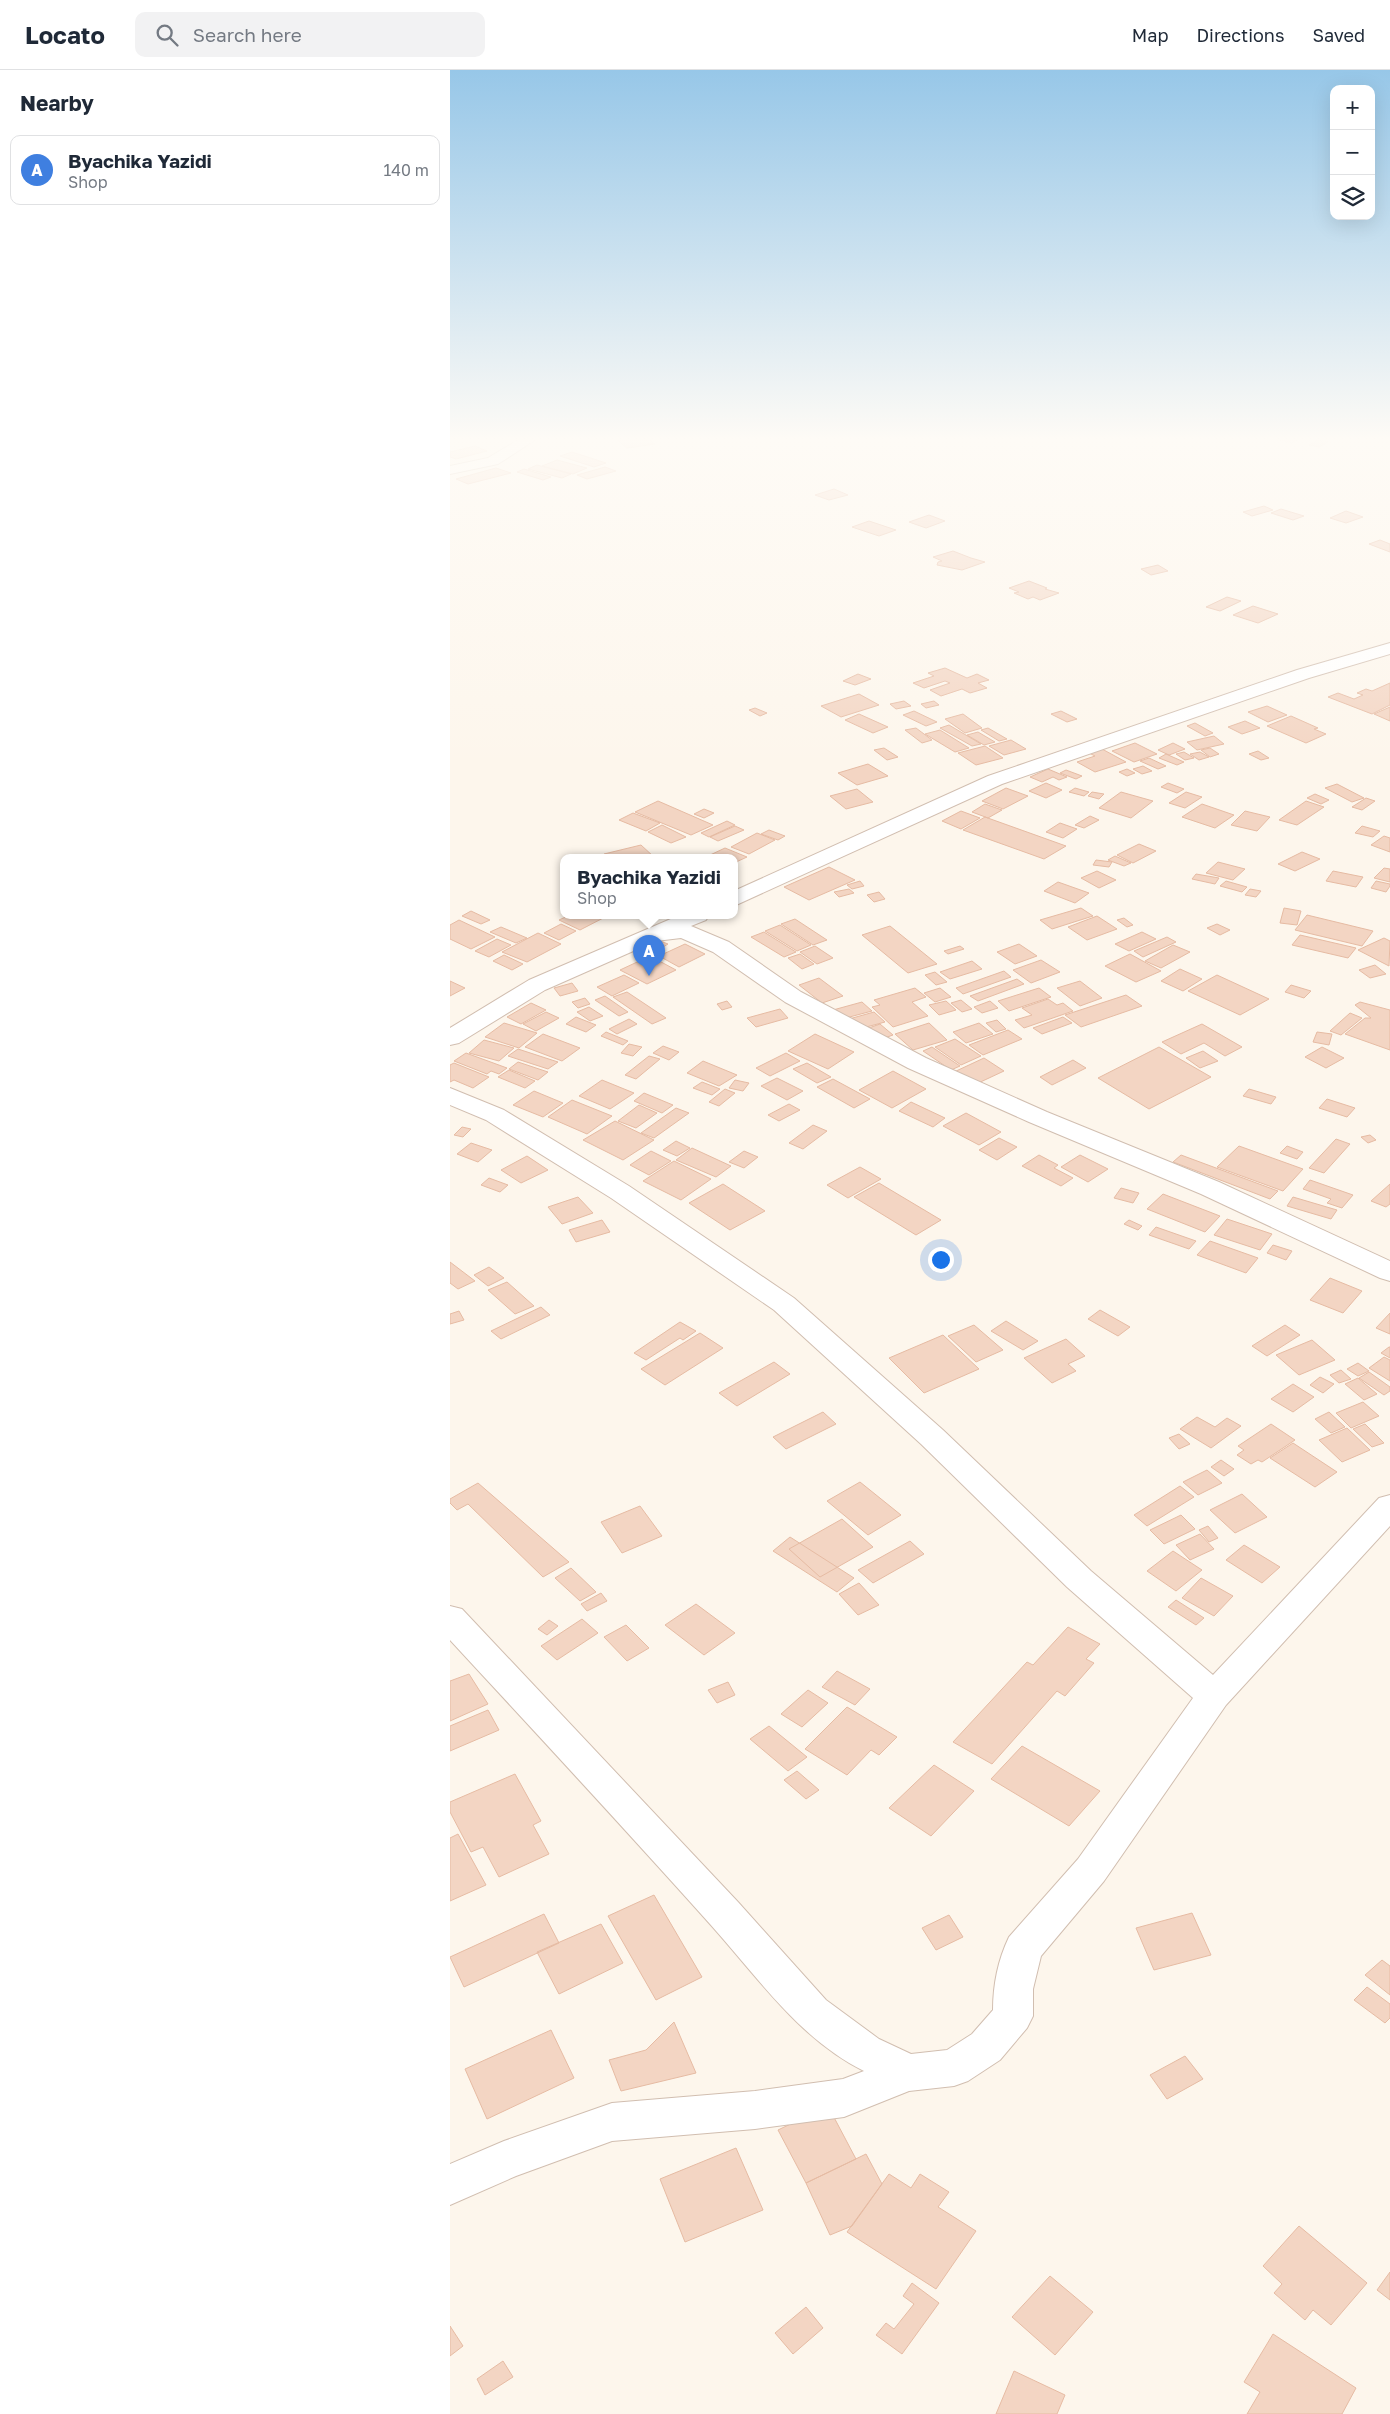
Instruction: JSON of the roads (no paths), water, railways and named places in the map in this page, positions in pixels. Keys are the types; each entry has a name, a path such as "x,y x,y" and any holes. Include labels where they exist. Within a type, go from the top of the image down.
{"street":[{"path":"738,897 995,780 1303,674 1390,648"},
{"path":"1366,655 1390,666"},
{"path":"450,1038 537,984 688,919"},
{"path":"646,936 684,931 721,946 792,997 917,1063 1038,1117 1210,1188 1390,1272"},
{"path":"450,1096 496,1115 620,1192 784,1304 932,1437 1079,1579 1214,1696"},
{"path":"450,2185 504,2161 612,2122 755,2110 844,2098 908,2073 954,2068 986,2047 1013,2016 1013,1989 1023,1949 1091,1870 1214,1696 1390,1506"},
{"path":"450,1618 724,1913 812,2012 865,2052 908,2073"}],"place":[{"name":"Byachika Yazidi","path":"649,976"}]}
